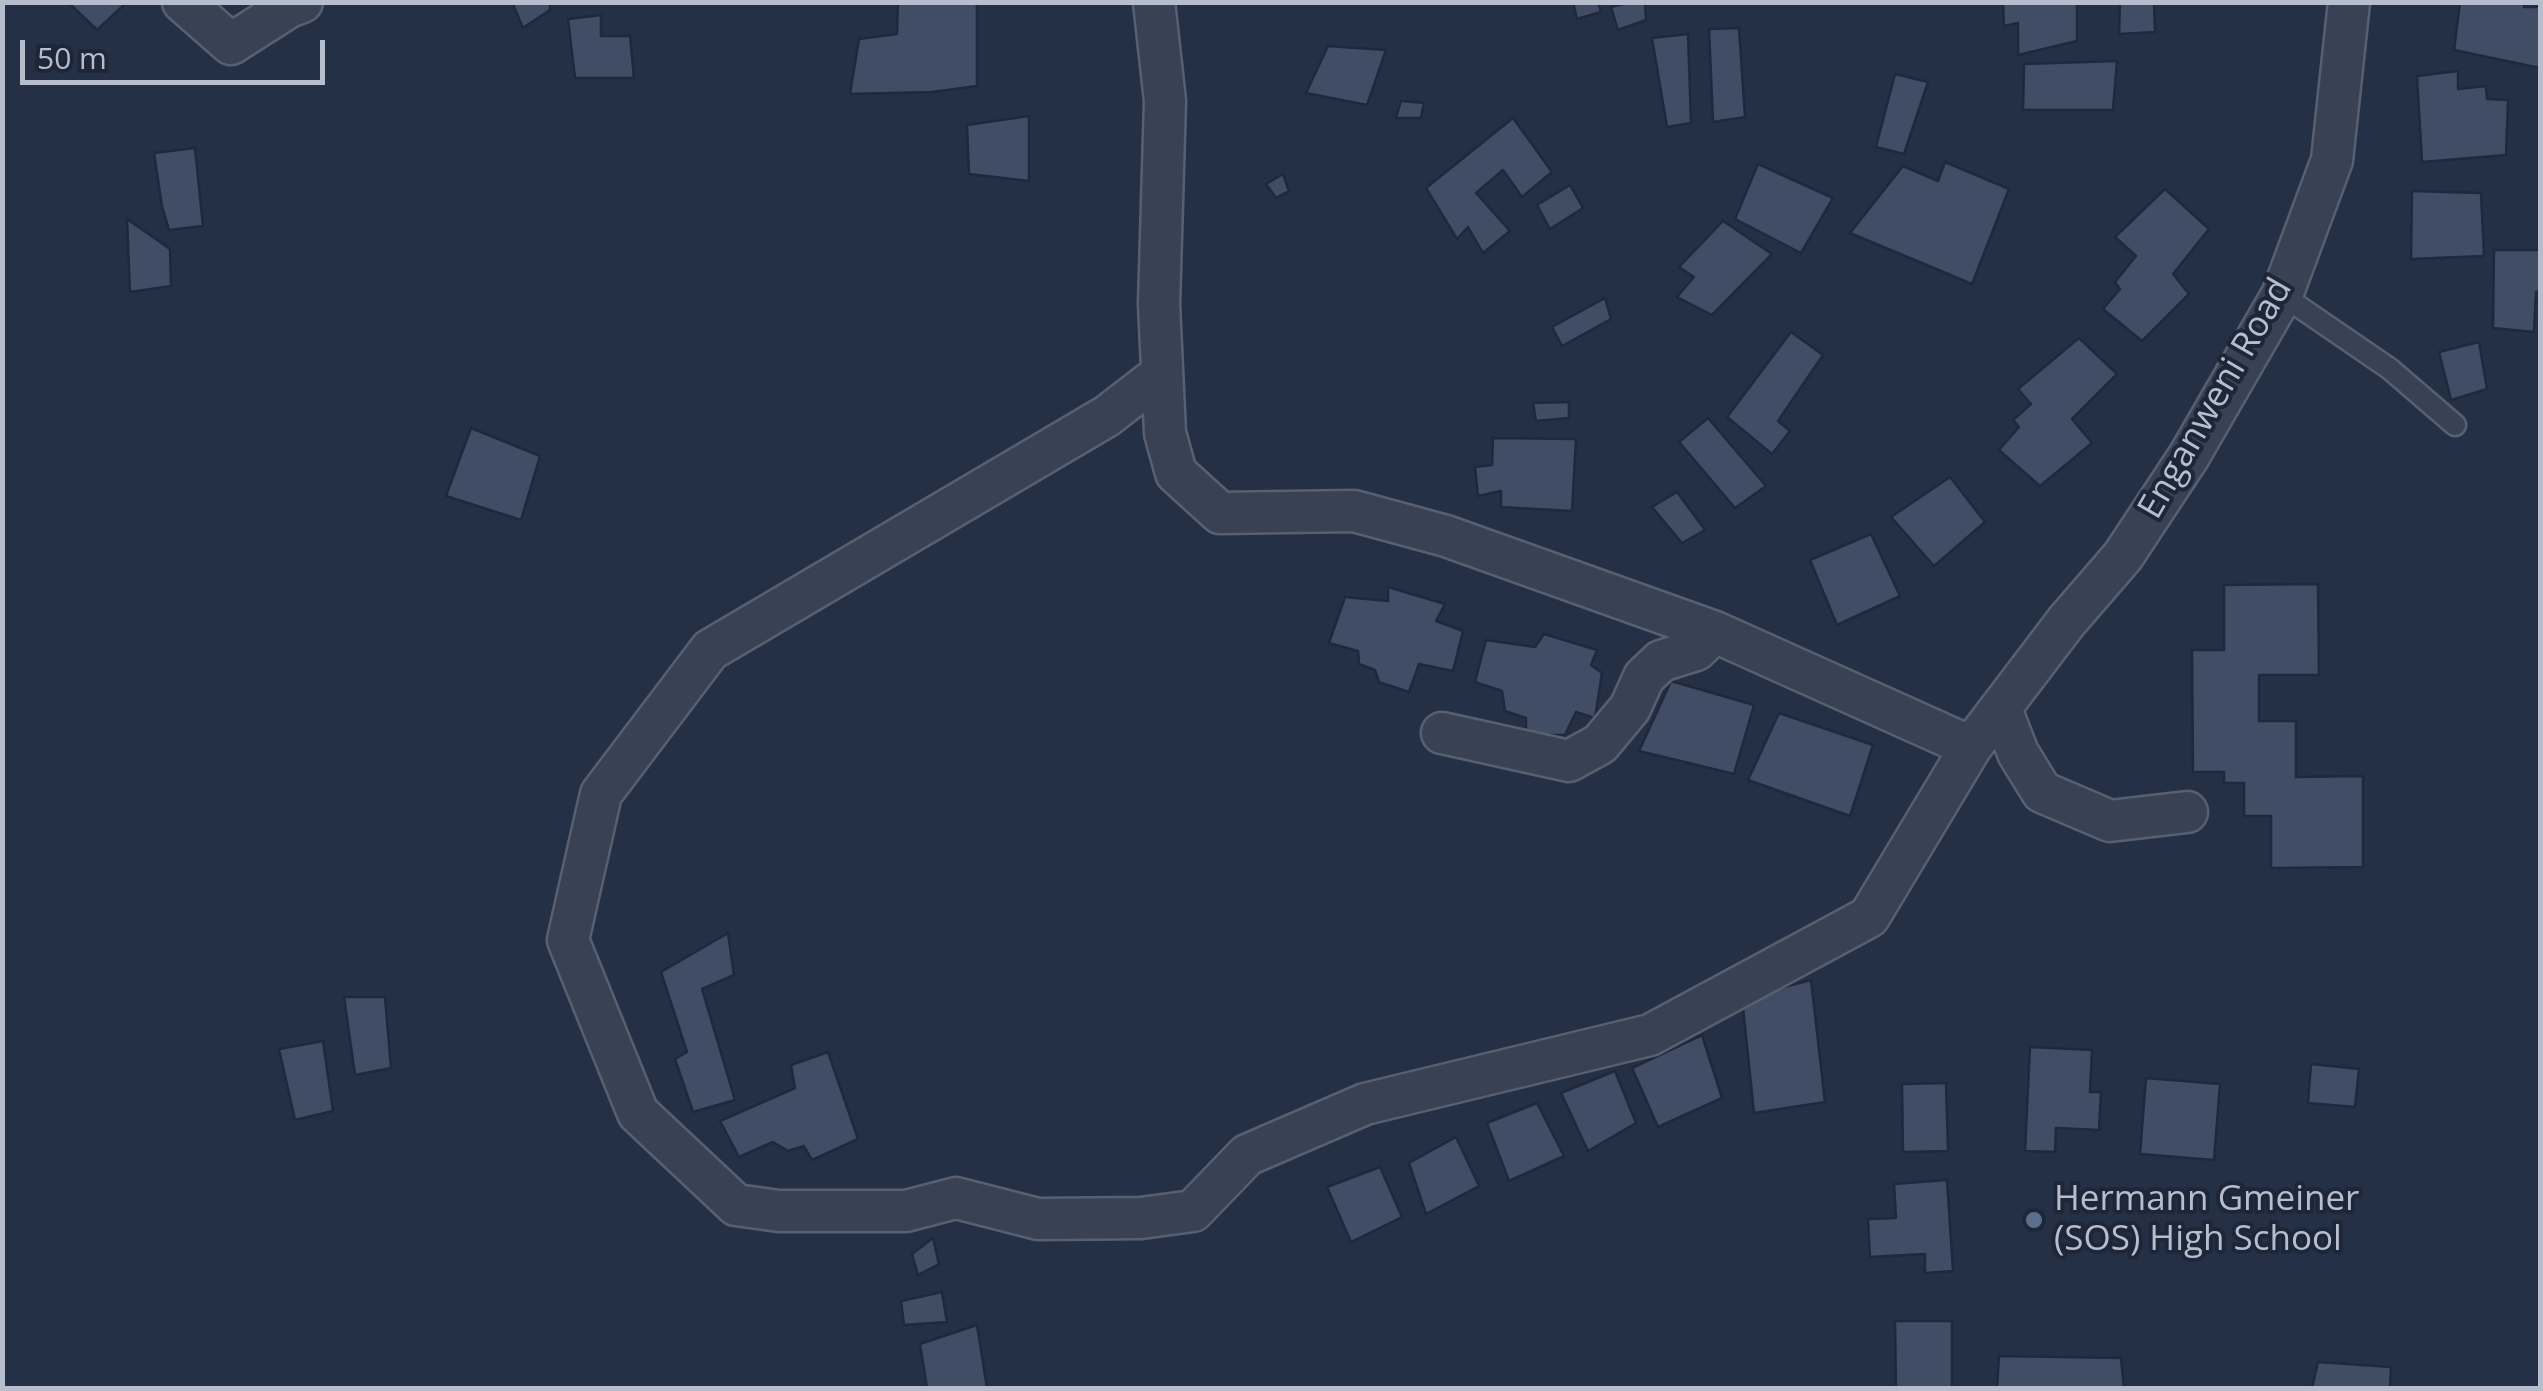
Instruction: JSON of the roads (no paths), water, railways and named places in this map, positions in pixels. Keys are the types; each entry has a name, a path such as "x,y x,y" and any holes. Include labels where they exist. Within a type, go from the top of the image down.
{"street":[{"path":"184,2 230,44 302,2"},
{"path":"1154,2 1165,101 1160,196 1160,375 1165,433 1176,473 1220,513 1354,511 1446,536 1715,632 1971,746"},
{"name":"Enganweni Road","path":"1160,375 1107,416 710,650 602,794 568,940 638,1113 736,1205 779,1211 906,1211 956,1198 1038,1219 1141,1218 1194,1211 1247,1155 1365,1104 1650,1034 1868,917 1971,746 2123,556 2189,456 2282,295 2332,160 2349,2"},
{"path":"1442,733 1569,761 1600,744 1630,708 1644,678 1661,661 1696,650 1715,632"},
{"path":"2000,708 2018,753 2042,792 2110,821 2187,812"}],"lane":[{"path":"2282,295 2390,369 2455,424"}],"place":[{"name":"Hermann Gmeiner (SOS) High School","path":"2034,1220"}]}
